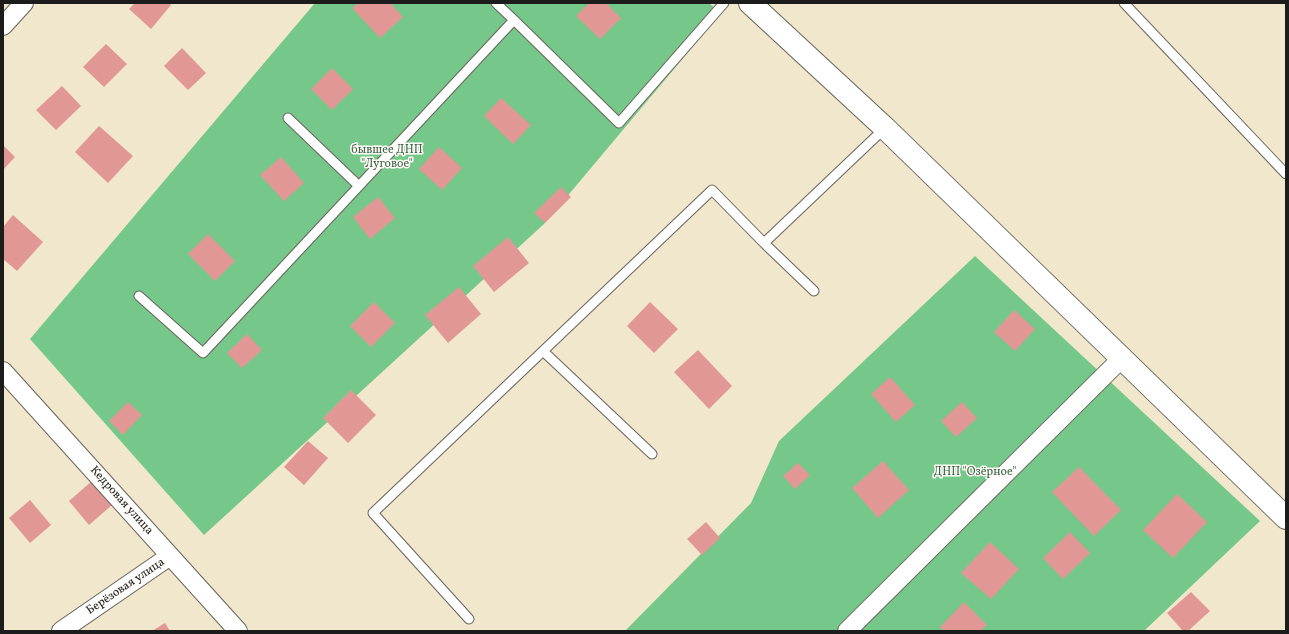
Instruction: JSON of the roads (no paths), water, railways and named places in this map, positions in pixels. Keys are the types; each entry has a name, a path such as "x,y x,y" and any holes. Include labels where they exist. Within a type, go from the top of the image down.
{"street":[{"path":"3,26 24,3"},
{"path":"750,3 885,128 1286,518"},
{"path":"846,631 1121,359"},
{"name":"Кедровая улица","path":"3,370 238,631"},
{"name":"Берёзовая улица","path":"61,631 170,556"}],"lane":[{"path":"496,3 619,123 724,3"},
{"path":"1124,3 1286,174"},
{"path":"139,296 203,353 514,20"},
{"path":"288,118 359,186"},
{"path":"764,243 885,128"},
{"path":"469,619 373,513 712,190 814,291"},
{"path":"543,351 652,454"}],"park label":[{"name":"бывшее ДНП \"Луговое\"","path":"387,158"},
{"name":"ДНП \"Озёрное\"","path":"975,473"}]}
